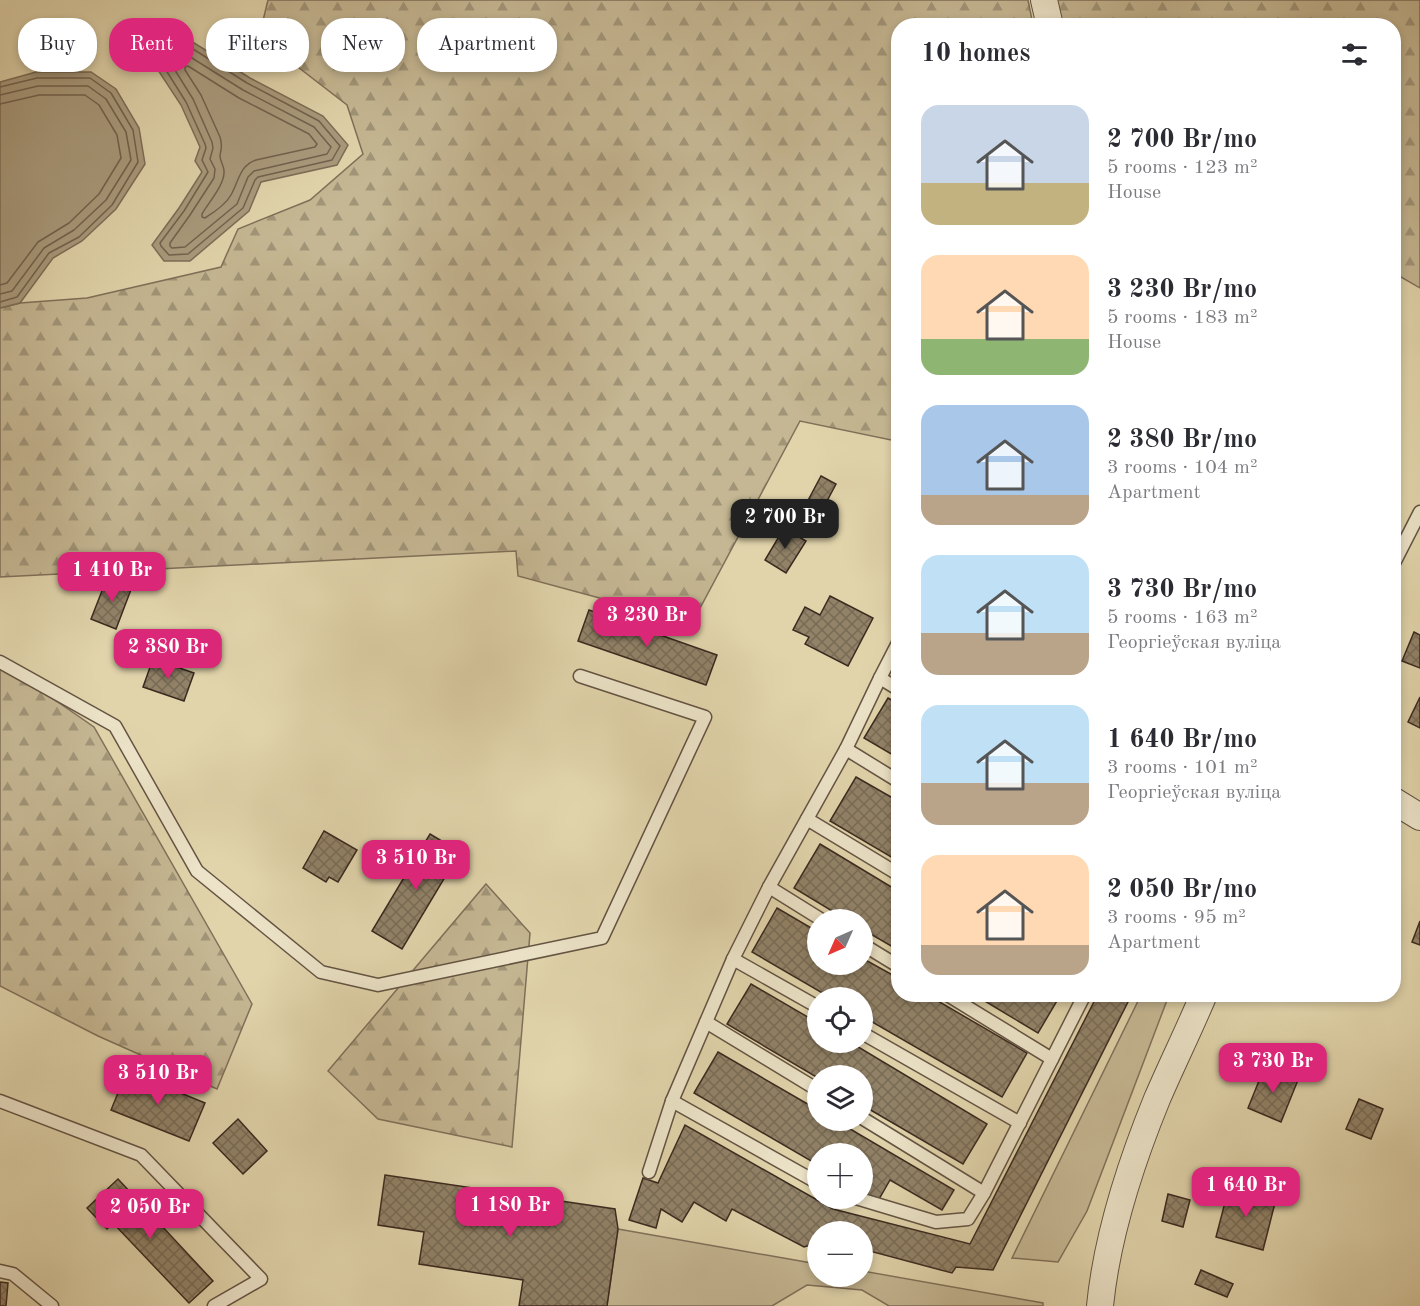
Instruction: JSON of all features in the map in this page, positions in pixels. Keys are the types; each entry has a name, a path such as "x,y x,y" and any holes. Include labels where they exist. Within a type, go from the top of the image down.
{"street":[{"path":"1044,0 1048,18"},
{"path":"1401,805 1420,817"},
{"path":"1100,1306 1113,1230 1129,1175 1157,1099 1200,1002"}],"lane":[{"path":"1401,553 1415,532 1420,512"},
{"path":"649,1172 672,1101 733,959 769,887 846,749 891,657"},
{"path":"0,662 115,726 197,872 321,972 378,985 602,938 705,717 580,676"},
{"path":"880,678 891,685"},
{"path":"846,749 891,777"},
{"path":"807,819 891,870"},
{"path":"769,887 807,911"},
{"path":"873,951 891,962"},
{"path":"733,959 807,1001"},
{"path":"959,1002 1052,1059"},
{"path":"873,1203 936,1222 968,1219 984,1193 1081,1002"},
{"path":"706,1022 807,1083"},
{"path":"873,1039 1020,1123"},
{"path":"0,1101 141,1155 261,1280 214,1306"},
{"path":"672,1101 807,1177"},
{"path":"873,1125 984,1193"},
{"path":"0,1271 13,1274 52,1306"}],"green space":[{"path":"268,0 1028,0 1032,18 891,18 891,440 800,421 692,623 518,576 516,551 0,577 0,308 20,303 87,298 221,267 238,229 310,200 363,154 347,105 304,72 309,72 309,18 264,18"},
{"path":"1055,0 1420,0 1420,288 1401,277 1401,18 1059,18"},
{"path":"0,662 94,727 252,1004 217,1089 98,1036 0,986"},
{"path":"486,884 530,933 512,1147 378,1119 328,1071"},
{"path":"1138,1002 1166,1002 1087,1211 1058,1262 1012,1258"},
{"path":"618,1229 807,1262 807,1285 772,1306 607,1306"},
{"path":"873,1273 1043,1303 1043,1306 889,1306 862,1290 829,1287 873,1287"}],"water":[{"path":"194,43 206,50 206,72 240,72 323,116 348,145 337,165 261,182 249,211 190,261 164,261 152,245 202,172 195,161 200,147 181,105 159,72 194,72"},
{"path":"36,72 91,72 116,89 139,128 145,164 116,209 82,241 53,258 20,303 0,308 0,82"}],"building":[{"path":"821,476 836,484 819,516 804,508"},
{"path":"784,528 806,541 786,573 765,560"},
{"path":"107,578 132,587 116,629 91,619"},
{"path":"830,596 873,618 848,666 805,644 809,637 793,630 805,607 820,615"},
{"path":"589,610 717,655 706,685 578,641"},
{"path":"1414,632 1420,635 1420,668 1402,661"},
{"path":"153,659 194,673 184,701 143,687"},
{"path":"1420,697 1420,728 1408,722"},
{"path":"888,698 891,700 891,754 864,738"},
{"path":"856,777 891,797 891,857 830,821"},
{"path":"324,831 357,850 338,882 329,877 326,882 303,868"},
{"path":"430,834 460,852 402,949 372,931"},
{"path":"820,844 891,887 891,946 873,935 873,909 829,909 794,888"},
{"path":"777,908 807,926 807,975 873,975 873,964 891,974 891,1002 940,1002 1027,1053 1002,1097 873,1022 873,987 812,987 752,952"},
{"path":"1420,921 1420,945 1412,942"},
{"path":"751,984 807,1017 807,1053 868,1053 987,1124 963,1164 873,1111 873,1065 807,1065 807,1071 727,1024"},
{"path":"986,1002 1056,1002 1038,1033"},
{"path":"1094,1002 1128,1002 993,1270 956,1267 952,1273 873,1252 873,1221 807,1221 807,1246 804,1247 732,1209 726,1221 694,1202 682,1222 661,1209 656,1228 629,1220 643,1178 658,1183 685,1125 807,1194 807,1209 833,1209 970,1244"},
{"path":"718,1052 807,1104 807,1131 854,1131 954,1190 942,1210 890,1180 878,1201 873,1198 873,1143 807,1143 807,1159 694,1093"},
{"path":"1265,1066 1298,1080 1281,1122 1248,1108"},
{"path":"127,1071 205,1103 189,1141 111,1110"},
{"path":"1359,1099 1383,1109 1371,1139 1346,1129"},
{"path":"238,1119 267,1151 243,1174 213,1143"},
{"path":"385,1175 615,1209 618,1229 607,1306 519,1306 523,1280 419,1264 424,1232 378,1225"},
{"path":"118,1179 213,1281 189,1303 113,1223 107,1229 87,1208"},
{"path":"1229,1187 1276,1199 1263,1250 1216,1237"},
{"path":"1168,1194 1190,1200 1183,1227 1162,1221"},
{"path":"1201,1270 1233,1284 1227,1297 1195,1284"},
{"path":"0,1282 8,1283 6,1306 0,1306"}]}
